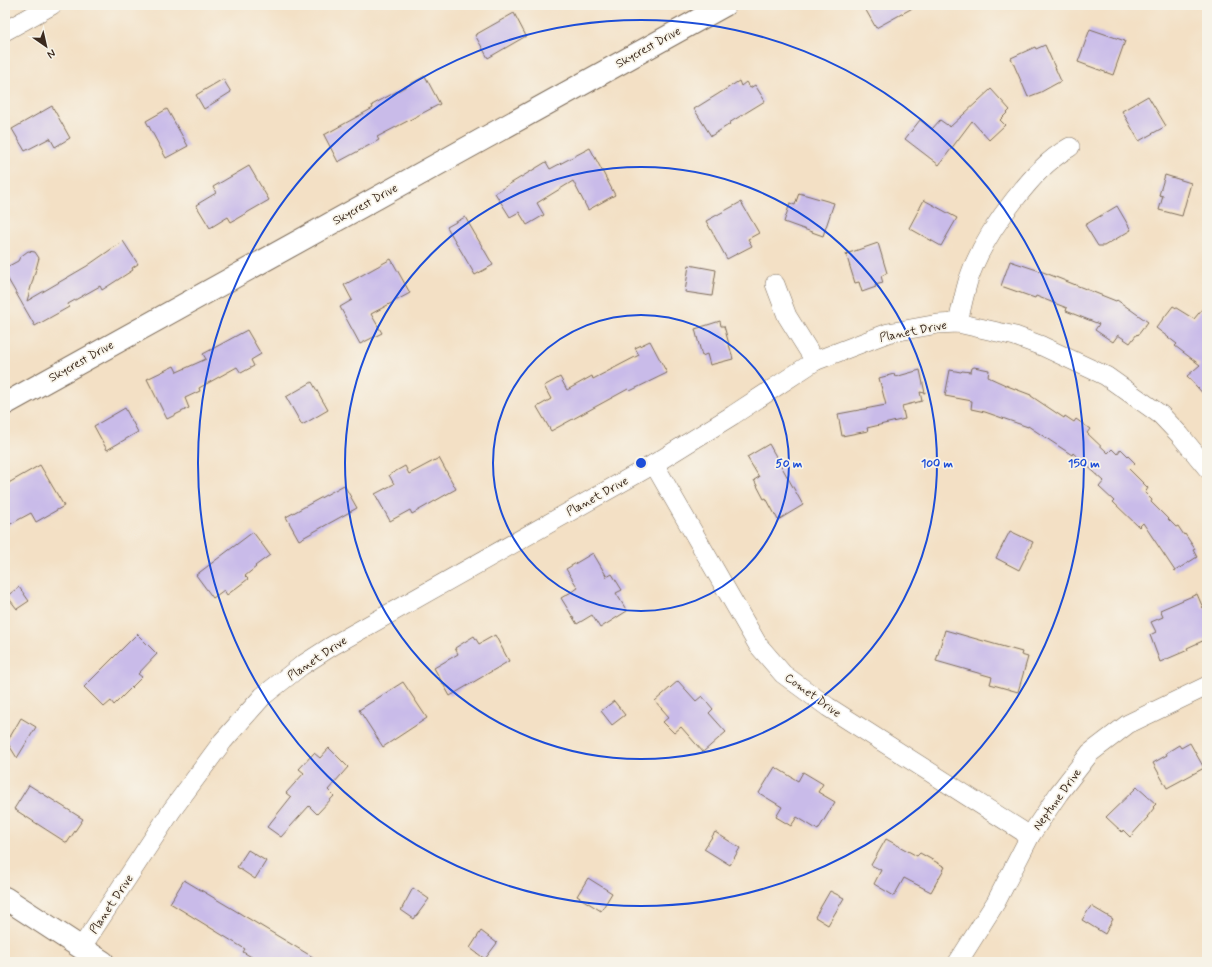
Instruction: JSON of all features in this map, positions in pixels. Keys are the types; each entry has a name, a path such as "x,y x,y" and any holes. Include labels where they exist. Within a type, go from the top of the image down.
{"main road":[{"name":"Skycrest Drive","path":"5,404 725,5"},
{"path":"5,898 103,962"}],"street":[{"path":"5,31 52,5"},
{"path":"958,323 968,281 980,252 996,223 1026,185 1046,164 1070,147"},
{"path":"775,284 788,316 815,361"},
{"name":"Planet Drive","path":"81,948 172,810 223,741 263,696 301,666 332,646 654,464 733,415 815,361 888,333 938,324 958,323 1015,336 1042,346 1106,376 1161,415 1180,435 1207,468"},
{"name":"Comet Drive","path":"654,464 758,645 783,674 828,707 1030,836"},
{"name":"Neptune Drive","path":"958,962 996,902 1030,836 1059,793 1090,753 1128,724 1207,686"}],"building":[{"path":"863,5 918,5 876,28"},
{"path":"514,13 526,36 488,58 475,35"},
{"path":"1090,29 1125,41 1113,75 1078,62"},
{"path":"1045,45 1061,81 1028,97 1011,58 1035,47 1036,49"},
{"path":"425,76 440,104 377,137 379,140 338,162 324,135 373,108 372,105"},
{"path":"223,79 231,92 204,109 196,95"},
{"path":"739,81 741,86 746,82 750,88 755,85 765,101 711,136 694,109"},
{"path":"991,89 1010,110 1000,120 1005,125 989,140 972,121 939,165 905,139 920,120 932,129 940,120 950,127"},
{"path":"1148,96 1166,126 1139,141 1122,111"},
{"path":"52,106 70,138 55,147 50,138 25,151 12,129"},
{"path":"167,109 188,146 166,158 146,121"},
{"path":"590,148 615,195 588,210 573,181 537,203 544,215 527,225 519,212 510,217 495,193 546,162 550,169"},
{"path":"249,166 269,200 231,222 228,217 210,228 196,205 216,193 213,187"},
{"path":"1165,175 1191,183 1182,216 1159,210 1163,196 1159,195"},
{"path":"799,193 834,203 823,236 784,222 790,203 795,205"},
{"path":"924,200 957,218 941,246 909,228"},
{"path":"741,202 759,233 748,239 752,246 727,259 706,221"},
{"path":"1117,206 1131,230 1104,246 1098,246 1085,225"},
{"path":"465,217 493,265 475,275 447,227"},
{"path":"123,241 138,264 132,268 133,270 102,290 100,286 68,304 69,307 35,326 5,274 5,268 18,261 20,257 28,251 35,252 39,258 27,301 87,266"},
{"path":"878,243 887,273 881,276 883,283 875,285 876,287 862,292 859,282 855,283 846,254"},
{"path":"391,259 410,293 371,314 382,333 360,344 340,307 352,300 344,285"},
{"path":"1010,261 1043,272 1116,301 1117,300 1148,322 1130,343 1118,335 1113,342 1095,330 1099,324 1066,311 1067,308 1036,296 1035,298 1001,286"},
{"path":"689,265 716,270 712,296 685,292"},
{"path":"1207,303 1207,398 1187,376 1200,365 1175,346 1177,344 1156,328 1173,306 1194,319"},
{"path":"720,321 721,326 724,326 733,359 710,365 707,354 702,356 695,329"},
{"path":"247,330 261,354 251,360 254,366 241,373 237,367 199,388 200,391 185,398 189,408 167,419 147,379 174,366 177,372 206,359 203,354"},
{"path":"650,341 667,373 630,391 628,389 551,431 537,407 551,399 544,386 560,377 567,390 592,376 593,379 639,355 635,348"},
{"path":"974,367 989,370 988,377 1031,395 1064,418 1065,416 1074,422 1076,419 1090,429 1087,433 1108,453 1112,449 1117,454 1121,449 1135,463 1129,469 1148,488 1145,493 1152,500 1151,502 1176,527 1178,526 1184,535 1185,534 1195,549 1193,550 1197,557 1175,571 1143,523 1139,527 1113,502 1114,501 1099,487 1104,481 1073,453 1072,455 1028,426 971,409 972,401 945,396 950,370 971,372 972,368"},
{"path":"920,370 925,393 920,392 922,401 902,406 905,419 867,428 868,431 842,436 838,414 886,405 879,378 894,374 895,377"},
{"path":"312,382 328,410 302,425 286,397"},
{"path":"125,408 138,432 107,450 94,426"},
{"path":"769,444 803,505 778,520 766,498 764,499 754,480 759,477 747,457"},
{"path":"439,458 456,489 412,514 410,510 390,521 375,494 394,484 389,475 405,466 409,474"},
{"path":"40,465 64,506 36,522 31,513 5,527 5,485"},
{"path":"344,485 357,508 299,540 286,517"},
{"path":"1010,531 1033,542 1019,570 996,558"},
{"path":"253,532 270,555 255,566 256,567 245,576 248,579 227,595 224,590 213,598 196,575"},
{"path":"593,553 607,577 612,574 622,590 616,593 627,611 600,628 592,615 577,624 561,598 578,588 566,569"},
{"path":"19,587 29,601 17,609 7,596"},
{"path":"1197,594 1203,608 1207,606 1207,639 1187,648 1188,650 1160,662 1150,635 1156,632 1151,622 1163,617 1160,610"},
{"path":"945,630 1022,652 1021,655 1028,657 1018,692 990,684 992,677 936,661"},
{"path":"137,634 157,654 138,674 142,677 114,705 111,701 104,707 84,687"},
{"path":"495,635 509,661 450,696 434,668 458,654 455,648 474,636 479,644"},
{"path":"678,681 696,701 702,696 713,709 709,713 726,732 703,752 681,727 674,733 663,722 669,717 655,701"},
{"path":"403,682 427,718 383,747 359,710"},
{"path":"614,701 625,715 612,725 601,711"},
{"path":"21,718 36,727 17,758 7,742"},
{"path":"1190,743 1204,768 1167,788 1153,763 1167,755 1166,753 1179,745 1181,748"},
{"path":"329,748 348,767 328,790 334,796 317,814 309,806 281,837 267,827 291,797 286,793 304,773 299,769 314,753 320,758"},
{"path":"775,767 798,781 803,772 823,784 818,792 835,802 818,830 797,817 791,826 776,817 782,807 759,793"},
{"path":"29,785 83,819 67,843 14,809"},
{"path":"1137,787 1156,804 1148,817 1130,837 1123,830 1122,832 1106,817"},
{"path":"715,832 740,848 730,865 704,849"},
{"path":"886,839 917,856 920,853 945,867 931,892 904,878 894,896 874,884 881,870 871,865"},
{"path":"248,850 266,861 255,879 237,867"},
{"path":"588,878 612,893 601,911 577,896"},
{"path":"184,880 321,962 260,962 243,952 245,949 170,903"},
{"path":"413,888 429,899 414,919 401,910"},
{"path":"830,891 844,898 828,925 815,917"},
{"path":"1091,906 1113,919 1105,934 1082,920"},
{"path":"481,931 497,943 485,959 470,948"}]}
